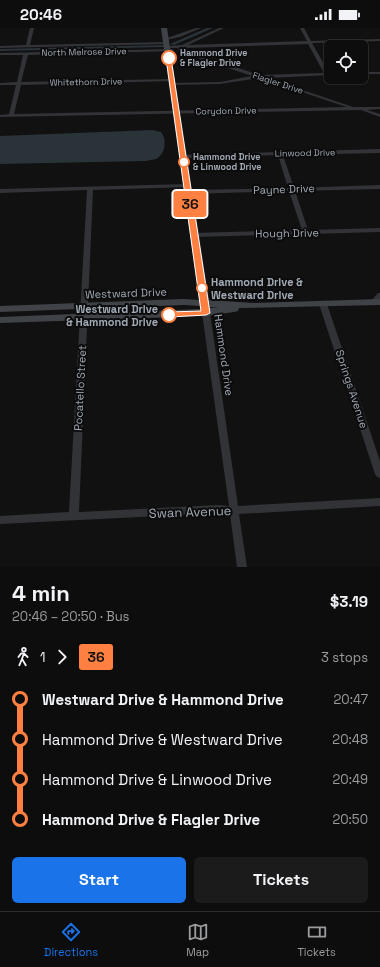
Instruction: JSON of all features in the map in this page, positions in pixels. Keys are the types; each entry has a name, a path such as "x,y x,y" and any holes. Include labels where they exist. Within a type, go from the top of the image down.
{"street":[{"path":"28,46 32,28"},
{"name":"Hammond Drive","path":"164,28 242,567"},
{"path":"167,45 179,36 199,28"},
{"path":"180,49 188,43 222,28"},
{"path":"302,28 324,66"},
{"path":"0,46 167,45 180,49 193,46 380,40"},
{"path":"188,43 189,45 193,46"},
{"name":"North Melrose Drive","path":"0,54 167,45"},
{"name":"Flagler Drive","path":"180,49 380,116"},
{"path":"11,115 26,53"},
{"path":"368,73 380,73"},
{"name":"Whitethorn Drive","path":"0,84 220,82 262,77 324,74"},
{"name":"Corydon Drive","path":"0,116 380,108"},
{"name":"Linwood Drive","path":"183,156 380,151"},
{"path":"280,154 306,233"},
{"name":"Payne Drive","path":"0,191 90,188 292,189 380,187"},
{"name":"Pocatello Street","path":"74,517 90,188"},
{"name":"Hough Drive","path":"194,235 380,230"},
{"name":"Westward Drive","path":"0,320 84,317 205,308 323,304 378,300"},
{"name":"Springs Avenue","path":"323,304 380,474"},
{"name":"Westward Drive","path":"0,309 84,306 205,308"},
{"name":"Swan Avenue","path":"0,520 380,502"}],"shaded area":[{"path":"152,130 161,132 165,142 162,154 156,159 146,161 0,164 0,136"}],"waterway":[{"path":"172,44 211,28"},
{"path":"0,50 163,46"}],"bus line":[{"name":"36","path":"169,58 206,313 169,315"}],"place":[{"name":"Hammond Drive & Flagler Drive","path":"169,58"},
{"name":"Hammond Drive & Linwood Drive","path":"184,162"},
{"name":"Hammond Drive & Westward Drive","path":"202,288"},
{"name":"Westward Drive & Hammond Drive","path":"169,315"}]}
